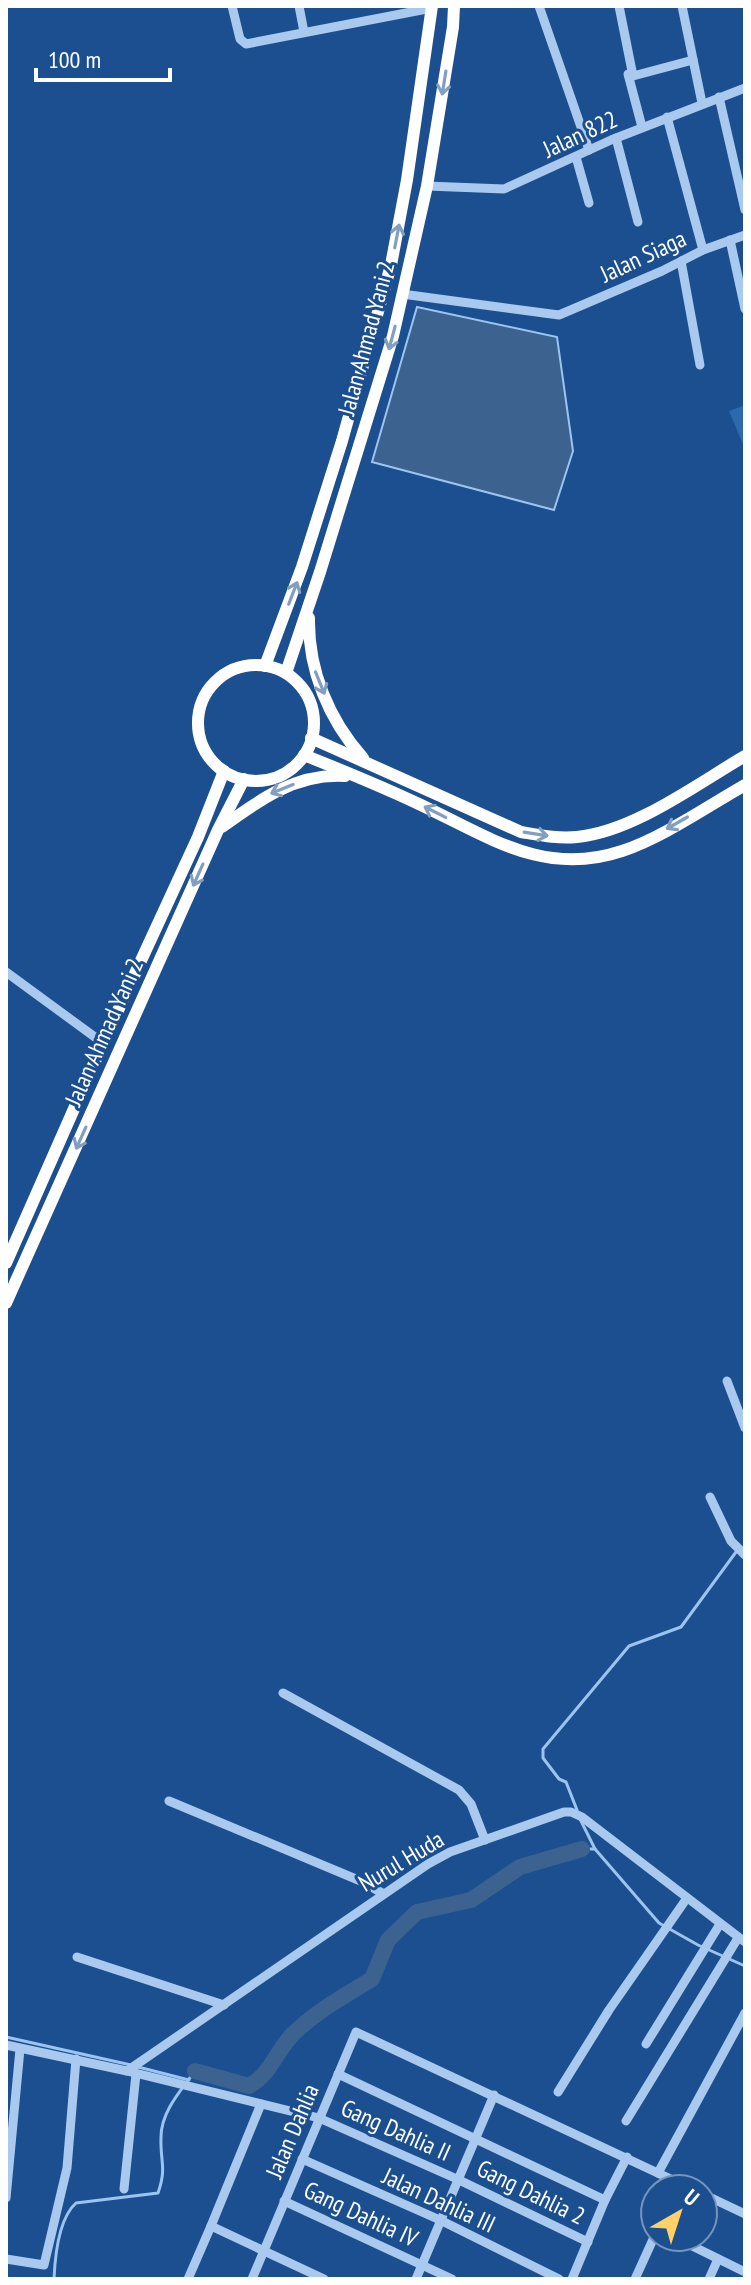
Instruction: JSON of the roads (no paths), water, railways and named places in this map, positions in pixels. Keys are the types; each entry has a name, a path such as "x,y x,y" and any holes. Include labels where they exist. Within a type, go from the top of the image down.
{"highway":[{"name":"Jalan Ahmad Yani 2","path":"286,673 393,336 427,186 454,6"},
{"name":"Jalan Ahmad Yani 2","path":"265,666 302,567 342,441 391,265 407,180 432,7"},
{"path":"309,607 310,649 315,671 340,729 366,761"},
{"path":"265,666 286,673 306,693 314,721 311,738 304,755 282,775 267,780 244,779 224,771 213,762 200,737 200,708 214,684 224,675 237,668 265,666"},
{"path":"311,738 521,832 544,836 579,837 636,819 745,756"},
{"path":"304,755 518,852 570,861 621,852 745,785"},
{"name":"Jalan Ahmad Yani 2","path":"6,1263 198,837 224,771"},
{"path":"218,830 262,797 285,787 329,775 356,777"},
{"name":"Jalan Ahmad Yani 2","path":"6,1303 218,830 244,779"}],"street":[{"path":"232,6 240,39 246,44 432,7"},
{"path":"299,6 304,32"},
{"path":"539,6 589,150"},
{"path":"619,6 633,76 693,60"},
{"path":"682,6 702,103"},
{"path":"628,74 642,127"},
{"name":"Jalan 822","path":"427,186 504,189 642,127 745,88"},
{"path":"719,97 745,210"},
{"path":"667,117 703,250"},
{"path":"616,138 638,222"},
{"path":"576,157 589,203"},
{"name":"Jalan Siaga","path":"402,294 559,315 703,250 745,235"},
{"path":"730,240 745,309"},
{"path":"681,261 700,365"},
{"path":"6,972 103,1043"},
{"path":"727,1381 745,1428"},
{"path":"710,1497 741,1552"},
{"path":"283,1693 464,1794 485,1840"},
{"path":"169,1801 363,1882 382,1893"},
{"name":"Nurul Huda","path":"131,2072 382,1893 440,1857 564,1812 578,1815 741,1940"},
{"path":"558,2092 609,2010 687,1898"},
{"path":"646,2044 720,1924"},
{"path":"626,2121 730,1949 741,1940"},
{"path":"77,1957 224,2005"},
{"path":"416,2279 494,2095 658,2173 745,2013"},
{"name":"Jalan Dahlia","path":"252,2279 354,2035 360,2032 494,2095"},
{"name":"Gang Dahlia II","path":"6,2045 319,2118 457,2179"},
{"path":"6,2198 20,2049"},
{"path":"6,2259 44,2265 67,2168 76,2059"},
{"path":"124,2189 131,2072"},
{"path":"338,2074 605,2200"},
{"path":"188,2279 261,2104"},
{"path":"572,2279 627,2157"},
{"name":"Jalan Dahlia III","path":"302,2159 440,2220 559,2279"},
{"name":"Gang Dahlia 2","path":"457,2179 588,2242"},
{"name":"Gang Dahlia IV","path":"284,2201 452,2279"},
{"path":"719,2202 745,2214"},
{"path":"211,2226 324,2279"},
{"path":"635,2279 647,2253"},
{"path":"706,2253 745,2272"},
{"path":"709,2279 718,2259"}],"waterway":[{"path":"577,1810 566,1782 559,1779 543,1758 543,1749 629,1646 681,1627 736,1552"},
{"path":"579,1817 595,1849"},
{"path":"582,1849 595,1849 659,1923 745,1966"},
{"path":"195,2071 249,2086 263,2075 287,2041 303,2025 372,1979 388,1940 417,1912 471,1900 520,1867 582,1849"},
{"path":"6,2037 131,2065"},
{"path":"138,2067 189,2080"},
{"path":"54,2279 61,2228 76,2203 158,2193 162,2177 164,2119 195,2071"}]}
